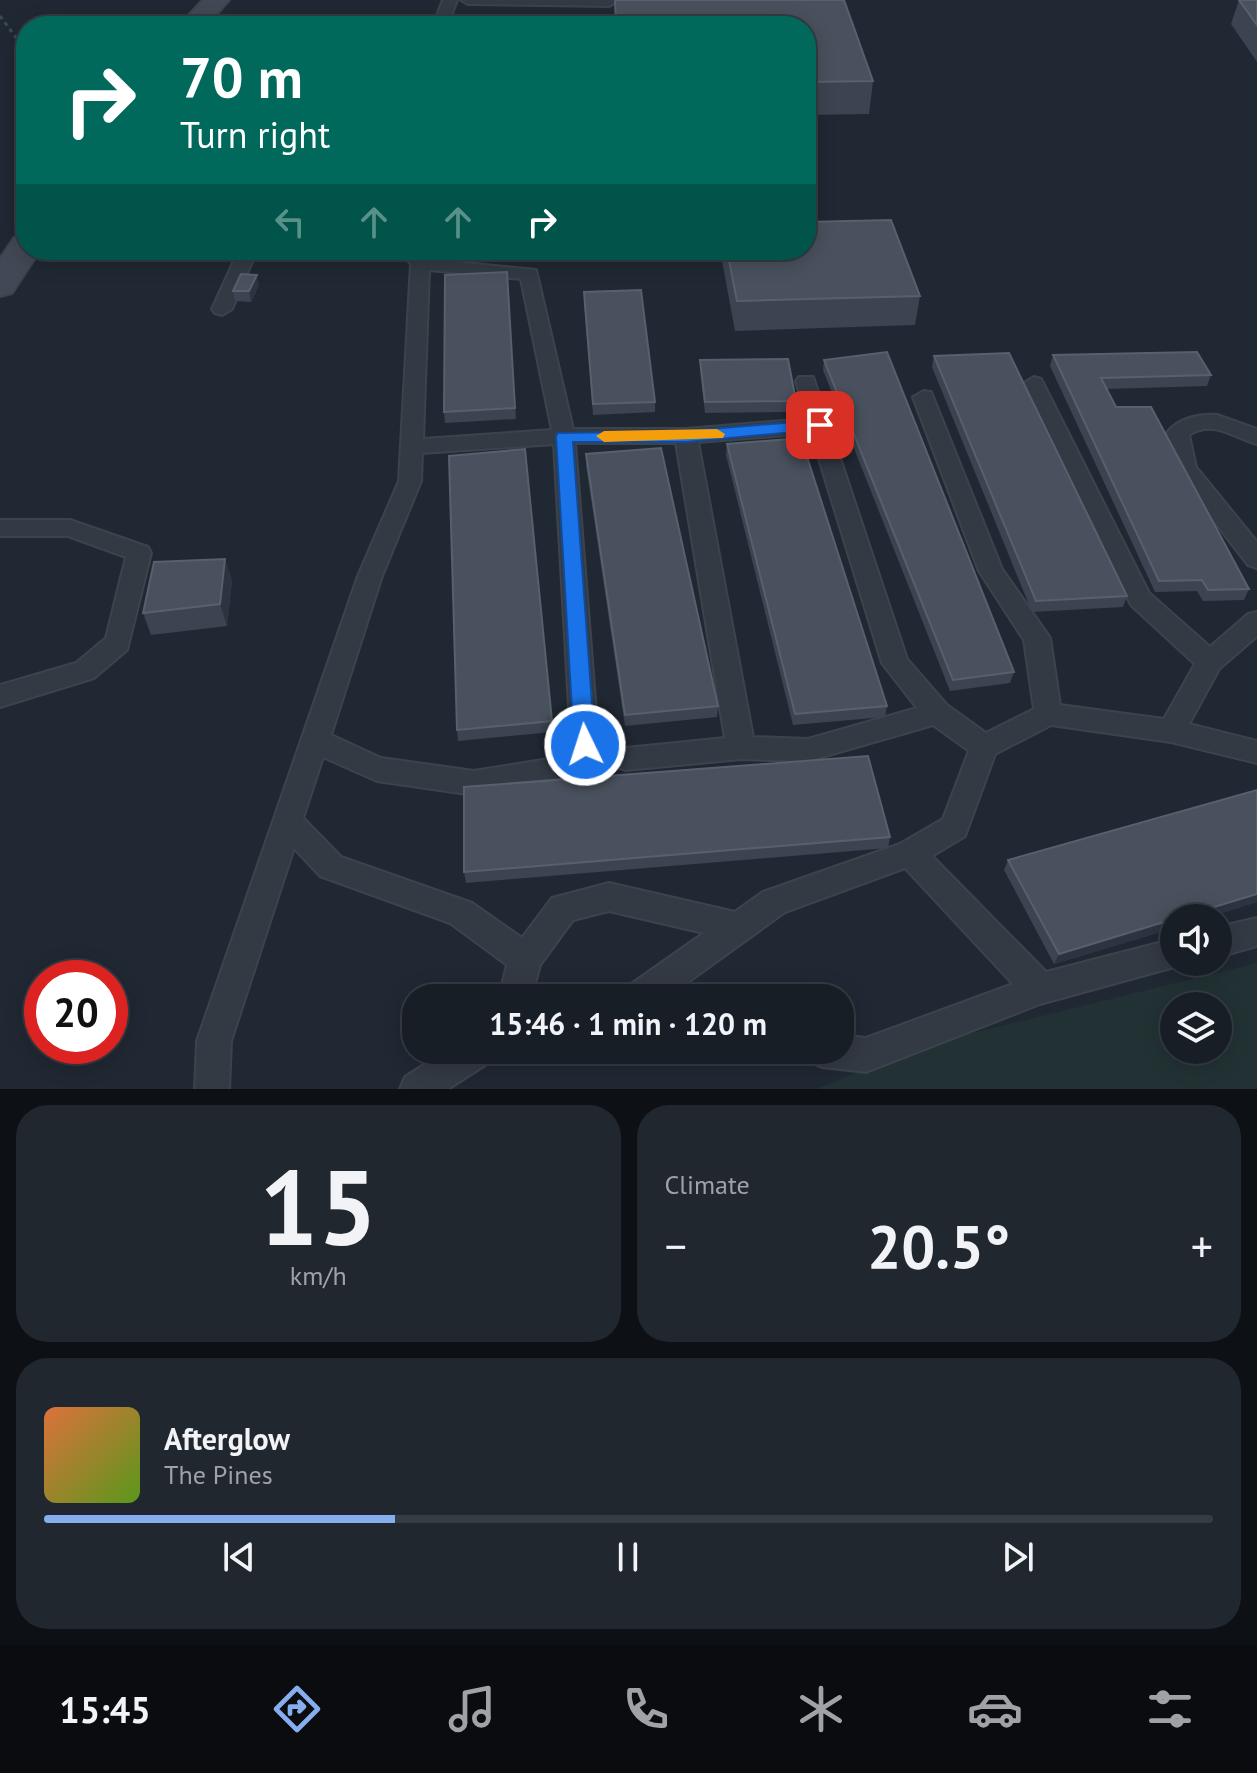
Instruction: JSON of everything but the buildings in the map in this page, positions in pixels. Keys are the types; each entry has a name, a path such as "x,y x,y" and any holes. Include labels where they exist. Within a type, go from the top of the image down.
{"main road":[{"path":"202,16 217,0"},
{"path":"0,286 16,260"}],"lane":[{"path":"468,0 609,2"},
{"path":"222,309 244,260"},
{"path":"212,1089 214,1041 370,576 410,481 414,260"},
{"path":"434,260 529,274 564,436 585,745"},
{"path":"806,381 895,663 937,713 984,747"},
{"path":"1034,383 1140,599 1210,662"},
{"path":"924,397 991,571 1037,638 1048,714"},
{"path":"1257,437 1220,420 1191,422 1178,433 1185,469 1257,559"},
{"path":"412,447 564,436 686,436 820,425"},
{"path":"686,436 741,748"},
{"path":"0,528 70,528 139,553 118,643 85,671 0,696"},
{"path":"1171,731 1210,662 1257,621"},
{"path":"585,745 626,759 741,748 808,750 937,713"},
{"path":"660,984 774,902 910,853 955,827 984,747 1048,714 1171,731 1257,752"},
{"path":"315,740 377,769 474,783 556,769 585,745"},
{"path":"287,821 331,867 461,913 525,959"},
{"path":"910,853 1040,989"},
{"path":"519,984 525,959 563,908 609,897 739,927"},
{"path":"1232,938 1257,932"},
{"path":"854,1054 866,1055 1040,989 1160,958"},
{"path":"417,1089 456,1064"}],"path":[{"path":"0,16 16,38"}],"shaded area":[{"path":"1257,963 1257,1089 817,1089 920,1046 1204,976 1232,976 1232,969"}],"slow traffic":[{"path":"604,436 717,434"}],"route":[{"path":"585,745 564,436 686,436 820,425"}]}
